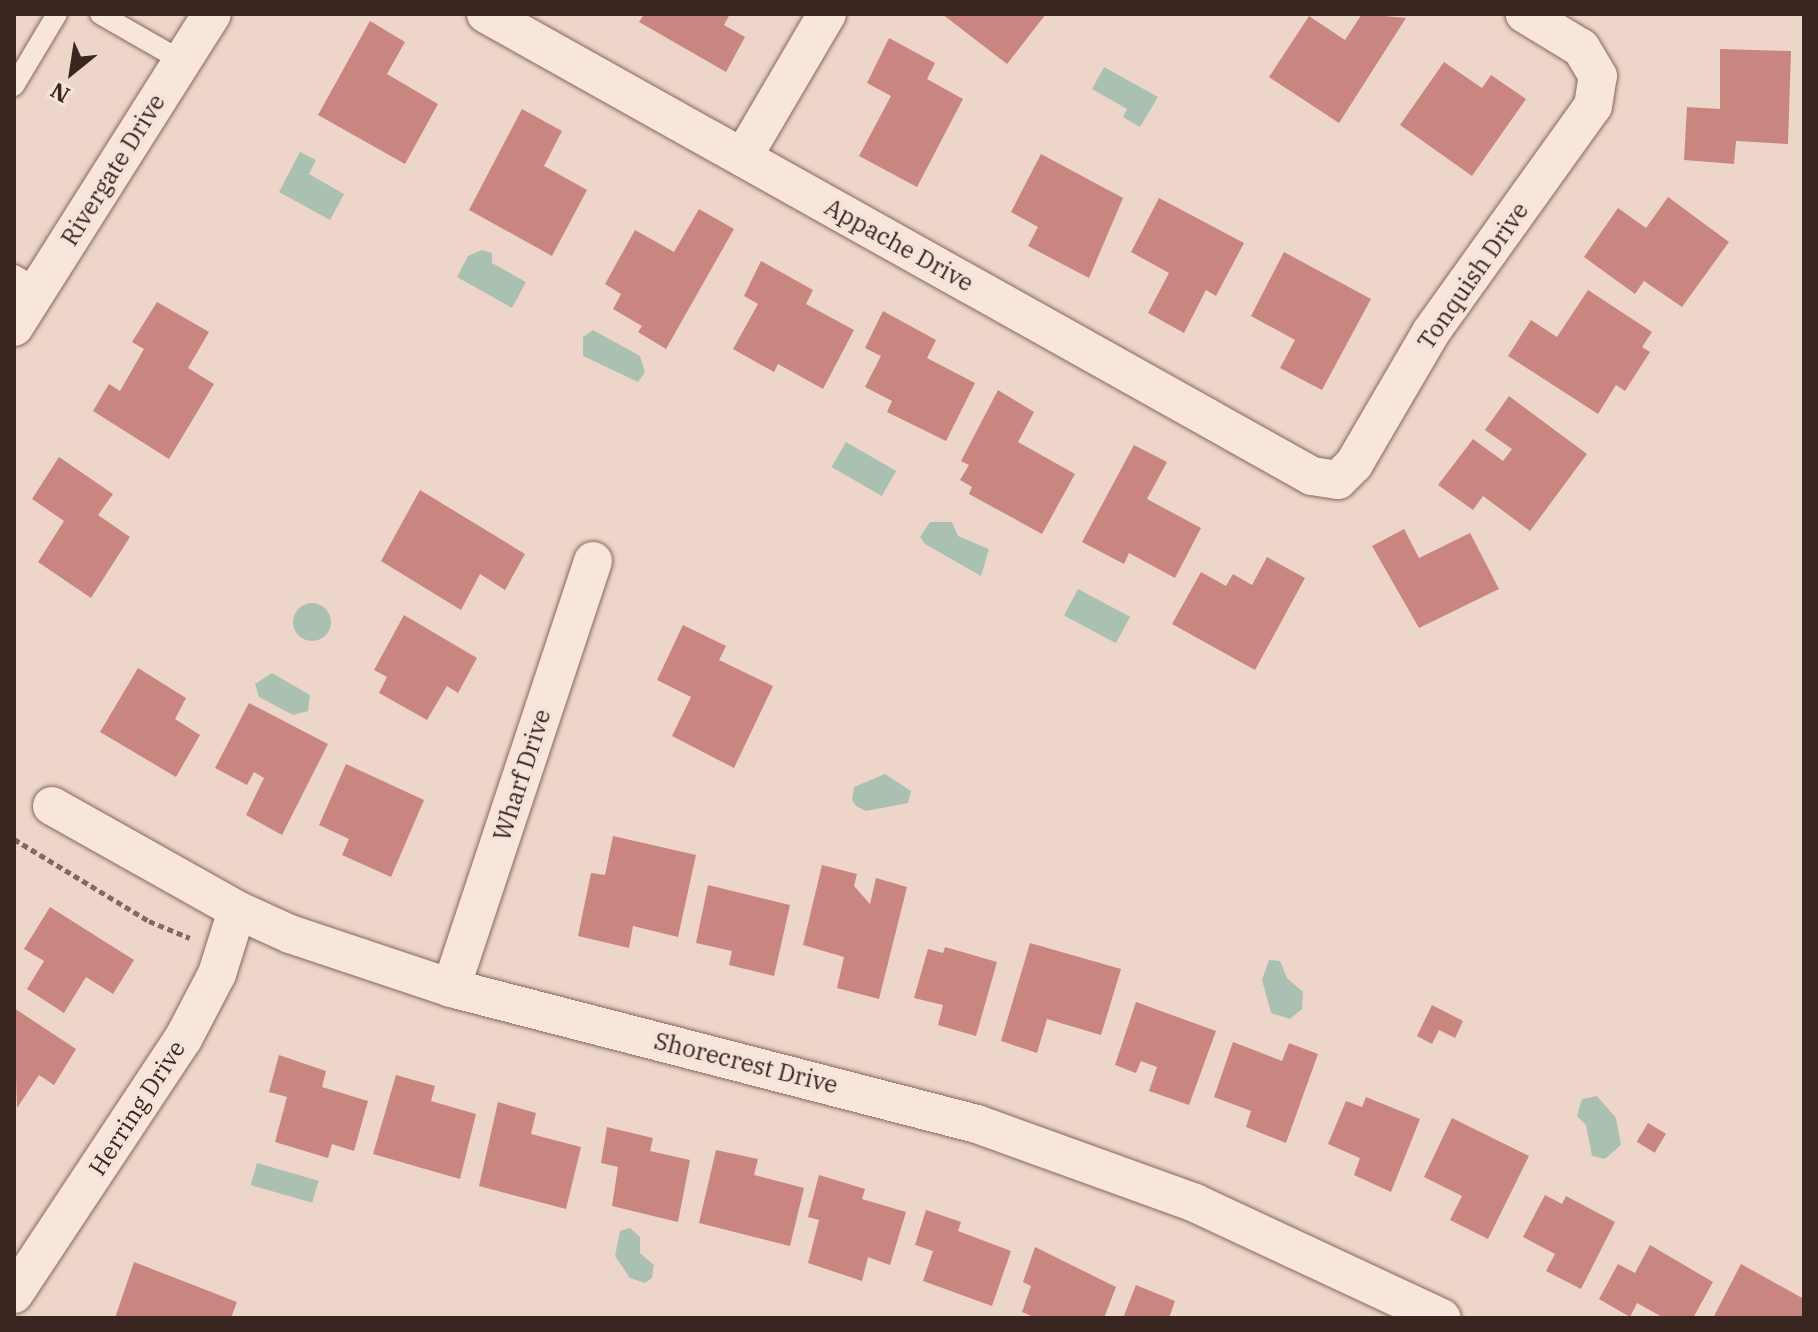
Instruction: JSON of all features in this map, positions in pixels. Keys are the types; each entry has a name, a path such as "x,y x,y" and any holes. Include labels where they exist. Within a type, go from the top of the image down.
{"street":[{"name":"Rivergate Drive","path":"14,327 26,282 212,14"},
{"name":"Appache Drive","path":"486,14 1312,476"},
{"path":"743,157 827,14"},
{"name":"Tonquish Drive","path":"1312,476 1338,480 1354,464 1431,332 1593,106 1598,76 1581,48 1525,14"},
{"name":"Wharf Drive","path":"451,988 593,561"},
{"name":"Shorecrest Drive","path":"52,806 237,910 451,988 977,1124 1195,1203 1442,1318"},
{"name":"Herring Drive","path":"14,1294 183,1039 225,950 237,910"}],"lane":[{"path":"14,86 57,14"},
{"path":"100,14 182,61"}],"path":[{"path":"14,839 149,921 225,950"}],"shaded area":[{"path":"1104,67 1158,97 1140,127 1123,117 1127,109 1092,89"},
{"path":"300,152 316,160 309,174 344,194 330,220 279,192"},
{"path":"482,250 492,253 492,263 526,282 512,308 457,277 468,256"},
{"path":"593,330 640,356 645,372 638,382 583,356 583,337"},
{"path":"846,442 896,471 882,496 832,467"},
{"path":"930,522 952,522 958,536 989,549 981,576 925,544 920,537"},
{"path":"1078,589 1130,617 1116,643 1064,615"},
{"path":"312,603 326,608 331,622 326,636 312,641 298,636 293,622 298,608"},
{"path":"272,673 310,695 308,711 293,715 259,697 255,684"},
{"path":"885,774 911,791 908,803 866,811 856,806 852,800 854,787"},
{"path":"1269,960 1280,961 1287,978 1303,992 1302,1009 1290,1019 1271,1013 1262,980"},
{"path":"1597,1096 1616,1118 1621,1145 1605,1159 1592,1156 1586,1125 1577,1116 1582,1099"},
{"path":"257,1163 319,1181 312,1203 251,1185"},
{"path":"630,1228 640,1237 640,1253 654,1265 652,1278 645,1283 630,1278 615,1256 620,1231"}],"building":[{"path":"644,14 730,14 724,25 745,37 726,72 639,22"},
{"path":"942,14 1046,14 1007,64"},
{"path":"1362,14 1406,18 1339,123 1269,77 1309,16 1345,40"},
{"path":"370,21 405,42 387,74 438,104 405,164 318,115"},
{"path":"889,38 935,63 927,79 963,99 917,187 859,156 891,96 867,83"},
{"path":"1720,49 1791,51 1788,144 1736,141 1734,164 1684,160 1687,107 1720,109"},
{"path":"1444,62 1482,88 1491,75 1526,99 1472,176 1400,125"},
{"path":"522,109 562,131 544,166 587,190 552,256 469,210"},
{"path":"1041,154 1123,198 1089,278 1028,246 1038,227 1011,212"},
{"path":"1668,197 1729,242 1682,307 1644,281 1635,294 1584,257 1618,208 1646,228"},
{"path":"1159,198 1244,243 1216,296 1206,290 1184,333 1148,313 1169,273 1131,252"},
{"path":"699,209 734,229 666,349 638,332 642,326 613,309 621,294 605,284 635,230 674,252"},
{"path":"1284,252 1371,299 1322,390 1280,368 1295,340 1251,316"},
{"path":"761,261 813,290 806,304 854,330 823,389 778,364 774,372 733,349 758,304 744,296"},
{"path":"1588,290 1652,332 1642,347 1650,352 1625,391 1616,385 1598,414 1508,356 1531,320 1557,337"},
{"path":"157,302 209,332 188,368 214,384 169,459 93,411 109,384 120,391 144,349 132,342"},
{"path":"883,311 936,340 927,358 975,383 946,441 887,412 892,401 865,387 881,356 865,348"},
{"path":"998,390 1034,412 1018,442 1075,474 1042,534 969,494 972,487 960,480 969,465 961,461"},
{"path":"1509,396 1587,454 1530,531 1483,496 1473,510 1438,485 1473,439 1503,461 1512,449 1485,430"},
{"path":"1134,445 1167,462 1147,499 1201,528 1175,578 1129,553 1124,564 1082,542"},
{"path":"59,457 113,494 98,515 130,537 91,598 38,562 64,521 32,499"},
{"path":"420,490 525,554 505,590 480,574 461,610 381,561"},
{"path":"1404,529 1419,558 1470,533 1499,589 1419,628 1372,546"},
{"path":"1267,557 1305,578 1255,670 1172,624 1201,572 1226,586 1233,574 1252,585"},
{"path":"404,615 477,658 458,693 447,686 427,720 379,693 387,677 374,670"},
{"path":"683,625 726,646 719,660 773,686 734,768 672,736 691,697 657,680"},
{"path":"138,668 186,698 175,719 200,735 176,777 100,732"},
{"path":"249,703 328,744 282,835 246,815 264,778 254,772 247,785 215,768"},
{"path":"346,764 424,800 391,877 342,855 349,839 319,825"},
{"path":"613,836 696,855 678,937 633,926 629,948 578,936 591,873 605,875"},
{"path":"822,865 857,874 854,886 870,904 876,878 907,887 879,999 837,988 844,957 803,945"},
{"path":"708,885 790,905 774,976 729,965 732,951 696,943"},
{"path":"50,907 134,960 113,994 86,977 64,1013 27,989 44,961 24,949"},
{"path":"1030,943 1121,969 1101,1035 1047,1019 1037,1053 1001,1041"},
{"path":"945,947 997,962 976,1036 938,1025 943,1005 914,998 928,949 943,953"},
{"path":"1136,1002 1216,1031 1189,1105 1149,1091 1157,1067 1141,1061 1136,1073 1115,1065"},
{"path":"1432,1005 1463,1021 1455,1038 1439,1030 1432,1044 1417,1036"},
{"path":"14,1008 76,1049 54,1085 39,1075 17,1108"},
{"path":"1233,1042 1282,1061 1289,1043 1318,1054 1286,1143 1246,1127 1251,1111 1214,1097"},
{"path":"279,1055 326,1071 322,1087 368,1101 354,1151 332,1144 328,1158 275,1142 287,1097 269,1092"},
{"path":"396,1075 435,1086 431,1101 476,1114 460,1179 373,1154"},
{"path":"1366,1097 1420,1119 1391,1192 1354,1175 1360,1158 1328,1144 1346,1101 1362,1107"},
{"path":"498,1102 536,1113 531,1134 581,1147 566,1209 479,1186"},
{"path":"1452,1118 1529,1156 1488,1239 1450,1220 1462,1196 1424,1177"},
{"path":"1648,1123 1666,1134 1655,1153 1637,1142"},
{"path":"607,1127 653,1138 650,1151 690,1160 678,1222 612,1206 618,1167 601,1163"},
{"path":"716,1150 758,1159 754,1175 804,1188 790,1246 699,1223"},
{"path":"819,1175 865,1189 862,1199 906,1212 890,1265 868,1257 862,1281 808,1263 819,1220 808,1217"},
{"path":"1545,1195 1562,1204 1566,1196 1615,1222 1581,1289 1546,1271 1555,1254 1523,1237"},
{"path":"926,1210 961,1222 958,1231 1011,1251 992,1306 923,1281 933,1251 915,1245"},
{"path":"1650,1245 1713,1282 1693,1318 1664,1318 1637,1303 1630,1317 1599,1299 1618,1264 1635,1273"},
{"path":"1035,1247 1116,1287 1104,1318 1036,1318 1022,1312 1031,1286 1023,1282"},
{"path":"134,1262 237,1302 231,1318 115,1318"},
{"path":"1741,1264 1804,1299 1804,1318 1713,1318"},
{"path":"1136,1285 1175,1301 1169,1318 1123,1318"}]}
